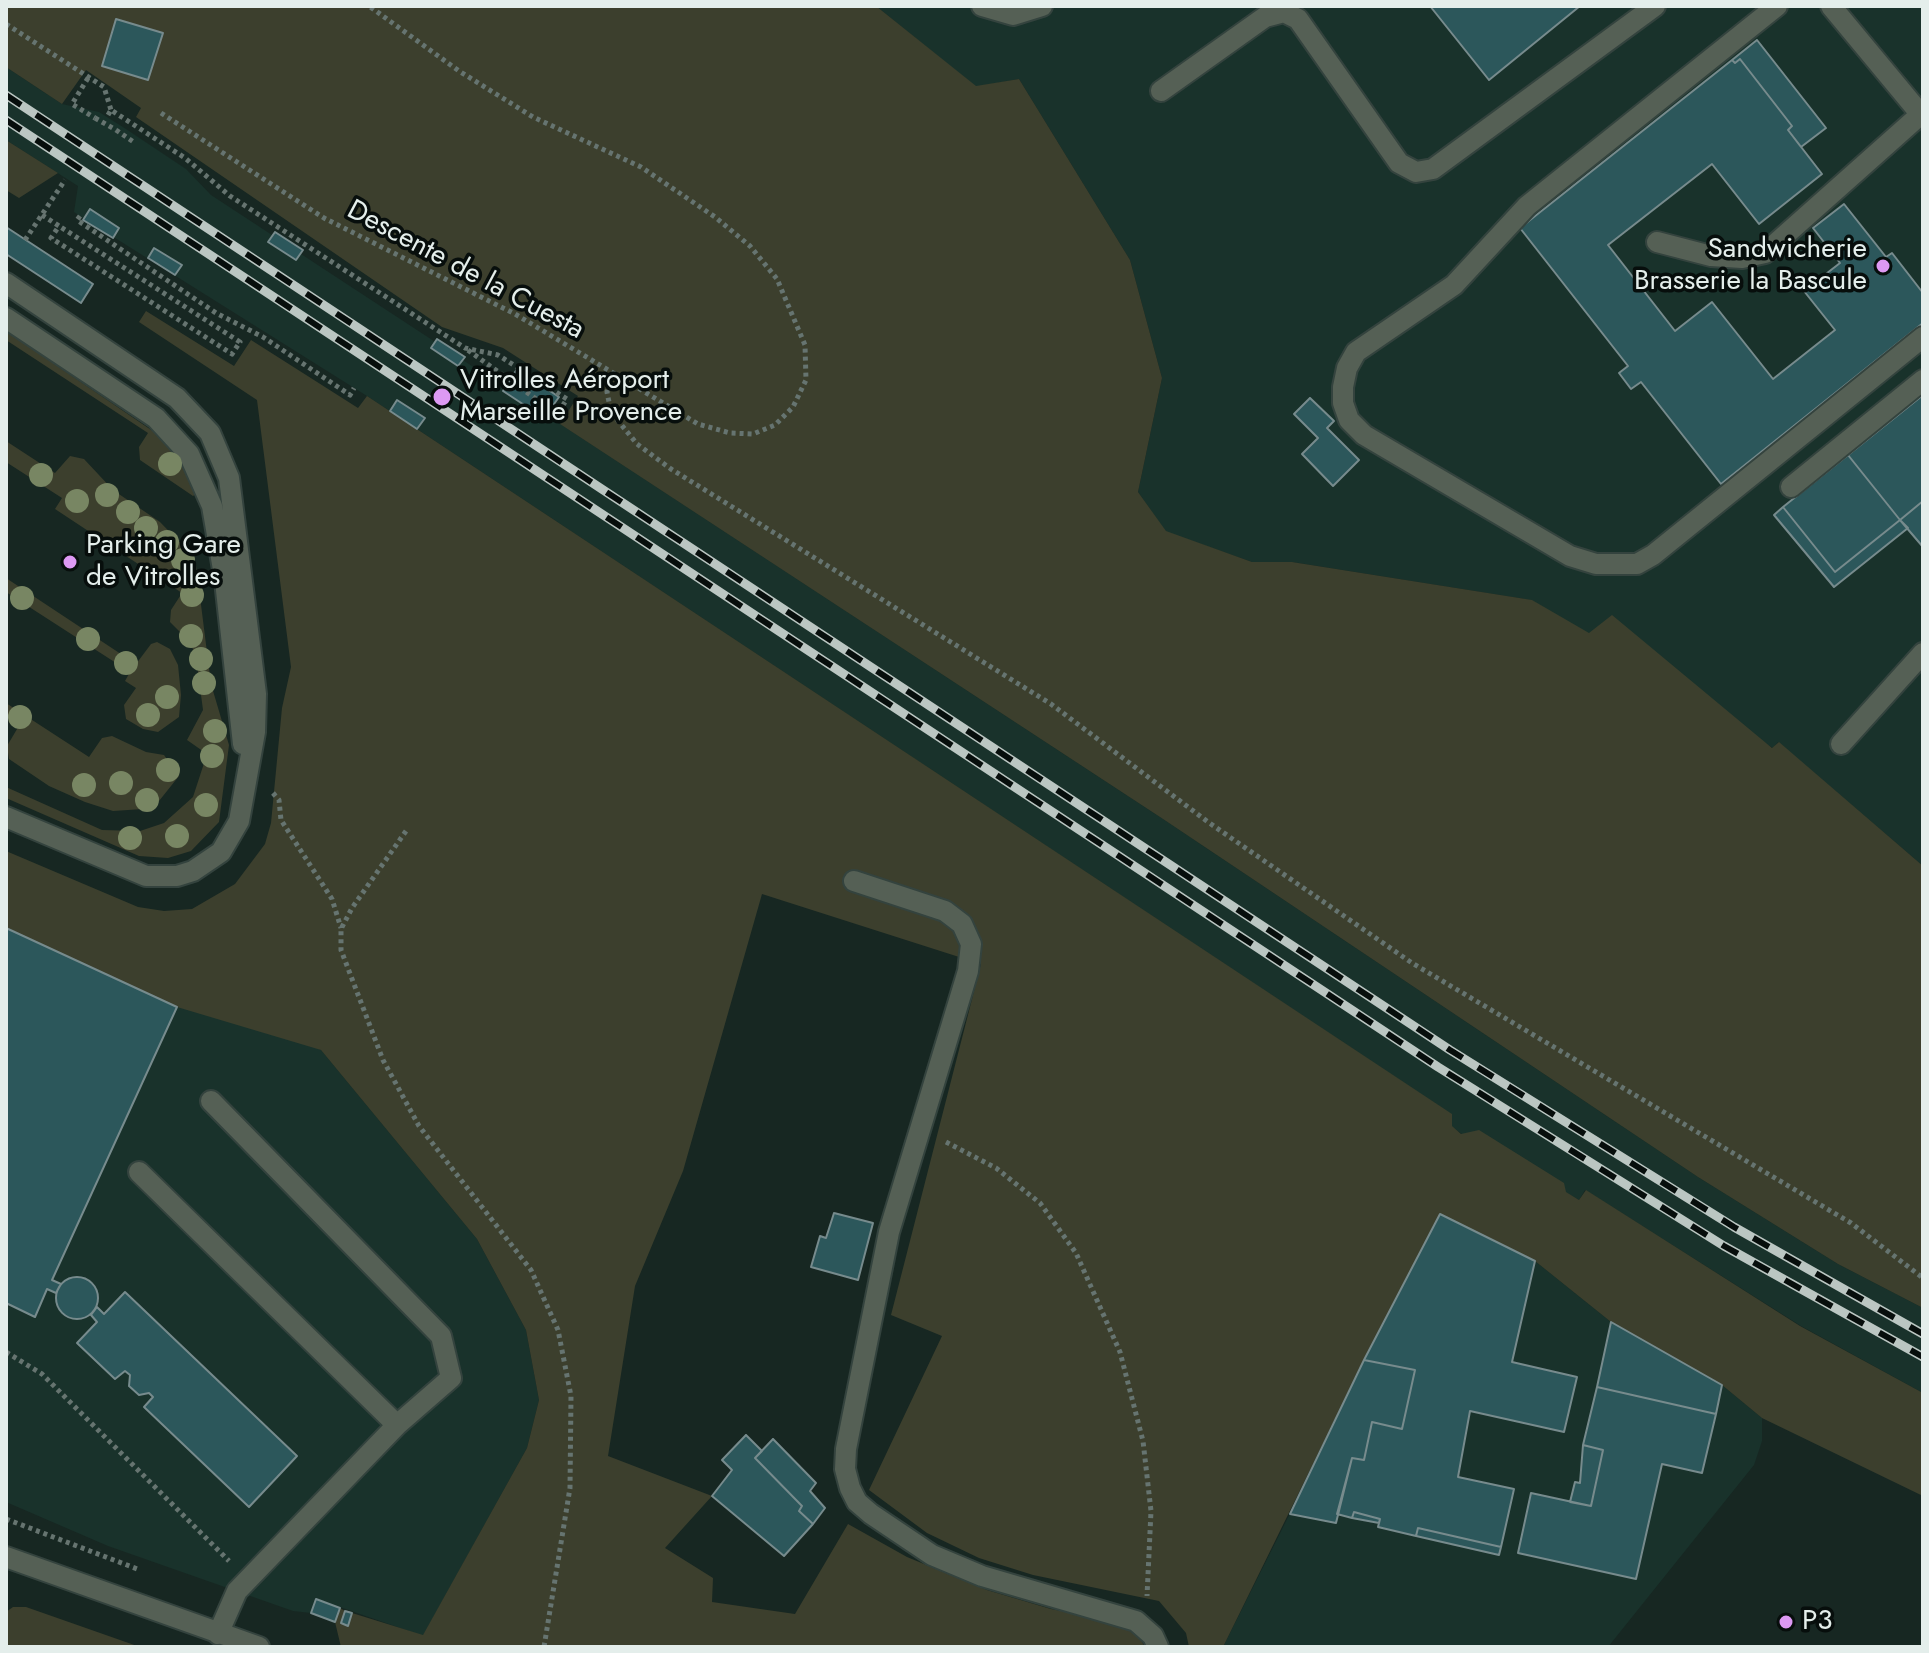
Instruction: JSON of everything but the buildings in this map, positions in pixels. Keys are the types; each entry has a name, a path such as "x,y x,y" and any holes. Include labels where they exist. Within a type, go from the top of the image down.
{"street":[{"path":"982,6 1013,15 1042,6"},
{"path":"1161,91 1265,17 1284,12 1298,19 1399,163 1416,172 1433,169 1655,6"},
{"path":"1777,6 1527,206 1454,285 1356,352 1347,368 1343,387 1343,403 1349,420 1364,435 1570,556 1596,564 1637,564 1653,555 1923,337"},
{"path":"1657,242 1711,256 1742,258 1765,253 1922,116 1831,6"},
{"path":"6,283 177,398 196,415 221,453 229,478 256,694 255,732 236,828 221,852 193,871 177,876 146,876 132,872 6,817"},
{"path":"6,318 156,418 174,435 203,480 225,581 242,725 243,800"},
{"path":"1791,487 1923,380"},
{"path":"1841,744 1923,653"},
{"path":"854,881 945,911 962,924 971,944 968,971 889,1232 846,1449 845,1469 850,1488 857,1502 871,1514 955,1566 1116,1613 1136,1621 1158,1647"},
{"path":"211,1101 441,1336 451,1378 397,1425 247,1580 237,1591 218,1634"},
{"path":"139,1172 397,1425"},
{"path":"6,1557 259,1647"}],"path":[{"name":"Descente de la Cuesta","path":"161,113 324,218 515,314 610,374 698,424 730,433 753,434 775,425 793,407 806,380 805,345 777,279 750,246 715,217 641,167 533,117 459,71 369,6"},
{"path":"6,24 104,87 110,113 185,158 230,196 465,348 522,395 557,414 567,399 498,355 465,348"},
{"path":"88,78 72,104 135,143"},
{"path":"25,240 65,180"},
{"path":"42,215 240,342 232,354 51,238 59,226"},
{"path":"80,216 77,220 216,313 263,337 350,395 354,388"},
{"path":"97,250 104,238"},
{"path":"610,374 607,392 611,412 637,444 671,469 1051,704 1208,822 1412,963 1851,1223 1923,1278"},
{"path":"268,791 279,800 281,820 332,899 341,929 341,950 383,1060 399,1090 437,1151 531,1270 558,1330 571,1396 570,1488 544,1647"},
{"path":"341,929 352,908 406,831"},
{"path":"917,1132 958,1147 996,1168 1040,1203 1076,1253 1120,1352 1143,1441 1151,1511 1145,1629"},
{"path":"6,1352 42,1374 247,1580"},
{"path":"6,1519 151,1574"}],"shaded area":[{"path":"6,6 876,6 976,86 1019,79 1130,260 1162,378 1138,492 1166,531 1252,562 1292,562 1532,600 1589,633 1612,615 1772,748 1779,742 1923,866 1923,1308 1838,1264 1698,1177 1163,819 560,424 578,396 503,348 442,327 136,117 141,108 86,70 62,104 6,67"},
{"path":"876,6 1923,6 1923,866 1778,742 1773,748 1531,600 1292,562 1252,562 1166,532 1138,492 1162,378 1130,260 1019,79 976,87"},
{"path":"6,67 62,104 99,112 126,129 186,169 211,195 1163,819 1698,1177 1838,1264 1923,1308 1923,1393 1801,1326 1585,1190 1579,1200 1462,1134 1451,1126 1451,1114 367,396 74,212 78,186 6,140"},
{"path":"6,140 58,173 19,198 6,190"},
{"path":"146,311 234,366 251,340 358,408 367,396 1452,1114 1452,1126 1461,1134 1479,1130 1564,1183 1566,1192 1579,1200 1586,1190 1800,1326 1923,1393 1923,1496 1762,1418 1722,1385 1611,1322 1535,1261 1440,1214 1364,1360 1223,1647 1189,1647 1186,1633 1159,1601 1033,1575 979,1558 927,1533 869,1490 942,1336 891,1315 981,964 762,894 683,1171 635,1286 608,1456 712,1496 665,1548 713,1578 712,1602 795,1614 848,1524 907,1557 987,1590 1051,1609 1114,1621 1139,1637 1145,1647 341,1647 335,1622 340,1608 345,1611 341,1623 347,1626 352,1613 423,1635 527,1448 539,1400 526,1330 477,1239 321,1050 177,1007 6,929 6,851 138,907 164,911 192,909 235,884 265,844 271,823 282,708 291,667 257,400 139,322"},
{"path":"6,331 163,438 188,472 196,494 193,496 140,460 139,447 148,433 6,340"},
{"path":"6,441 55,473 70,456 84,459 113,490 160,522 191,554 196,565 211,684 229,745 219,822 191,851 168,858 139,856 6,798 6,787 102,830 140,831 164,823 193,797 207,754 187,740 203,710 196,657 190,642 170,622 171,610 182,593 55,509 62,498 6,462"},
{"path":"6,578 136,664 151,644 157,642 170,649 178,665 181,695 179,717 158,732 143,729 126,719 124,705 136,688 125,681 130,672 6,592"},
{"path":"6,703 89,757 102,738 112,736 146,752 164,755 179,776 159,801 143,809 113,811 85,802 49,786 9,759 7,746 20,724 6,714"},
{"path":"6,897 321,1050 477,1239 526,1330 539,1400 527,1448 423,1636 317,1599 311,1613 293,1611 108,1546 6,1502"},
{"path":"1440,1214 1535,1261 1611,1322 1722,1385 1762,1418 1762,1441 1754,1465 1608,1647 1223,1647"},
{"path":"13,1607 26,1607 140,1647 6,1647 6,1612"}],"railway":[{"path":"6,95 1450,1050 1734,1227 1923,1334"},
{"path":"6,120 1438,1067 1724,1246 1923,1357"}],"place":[{"name":"Sandwicherie Brasserie la Bascule","path":"1883,266"},
{"name":"Vitrolles Aéroport Marseille Provence","path":"442,397"},
{"name":"Parking Gare de Vitrolles","path":"70,562"},
{"name":"P3","path":"1786,1622"}]}
